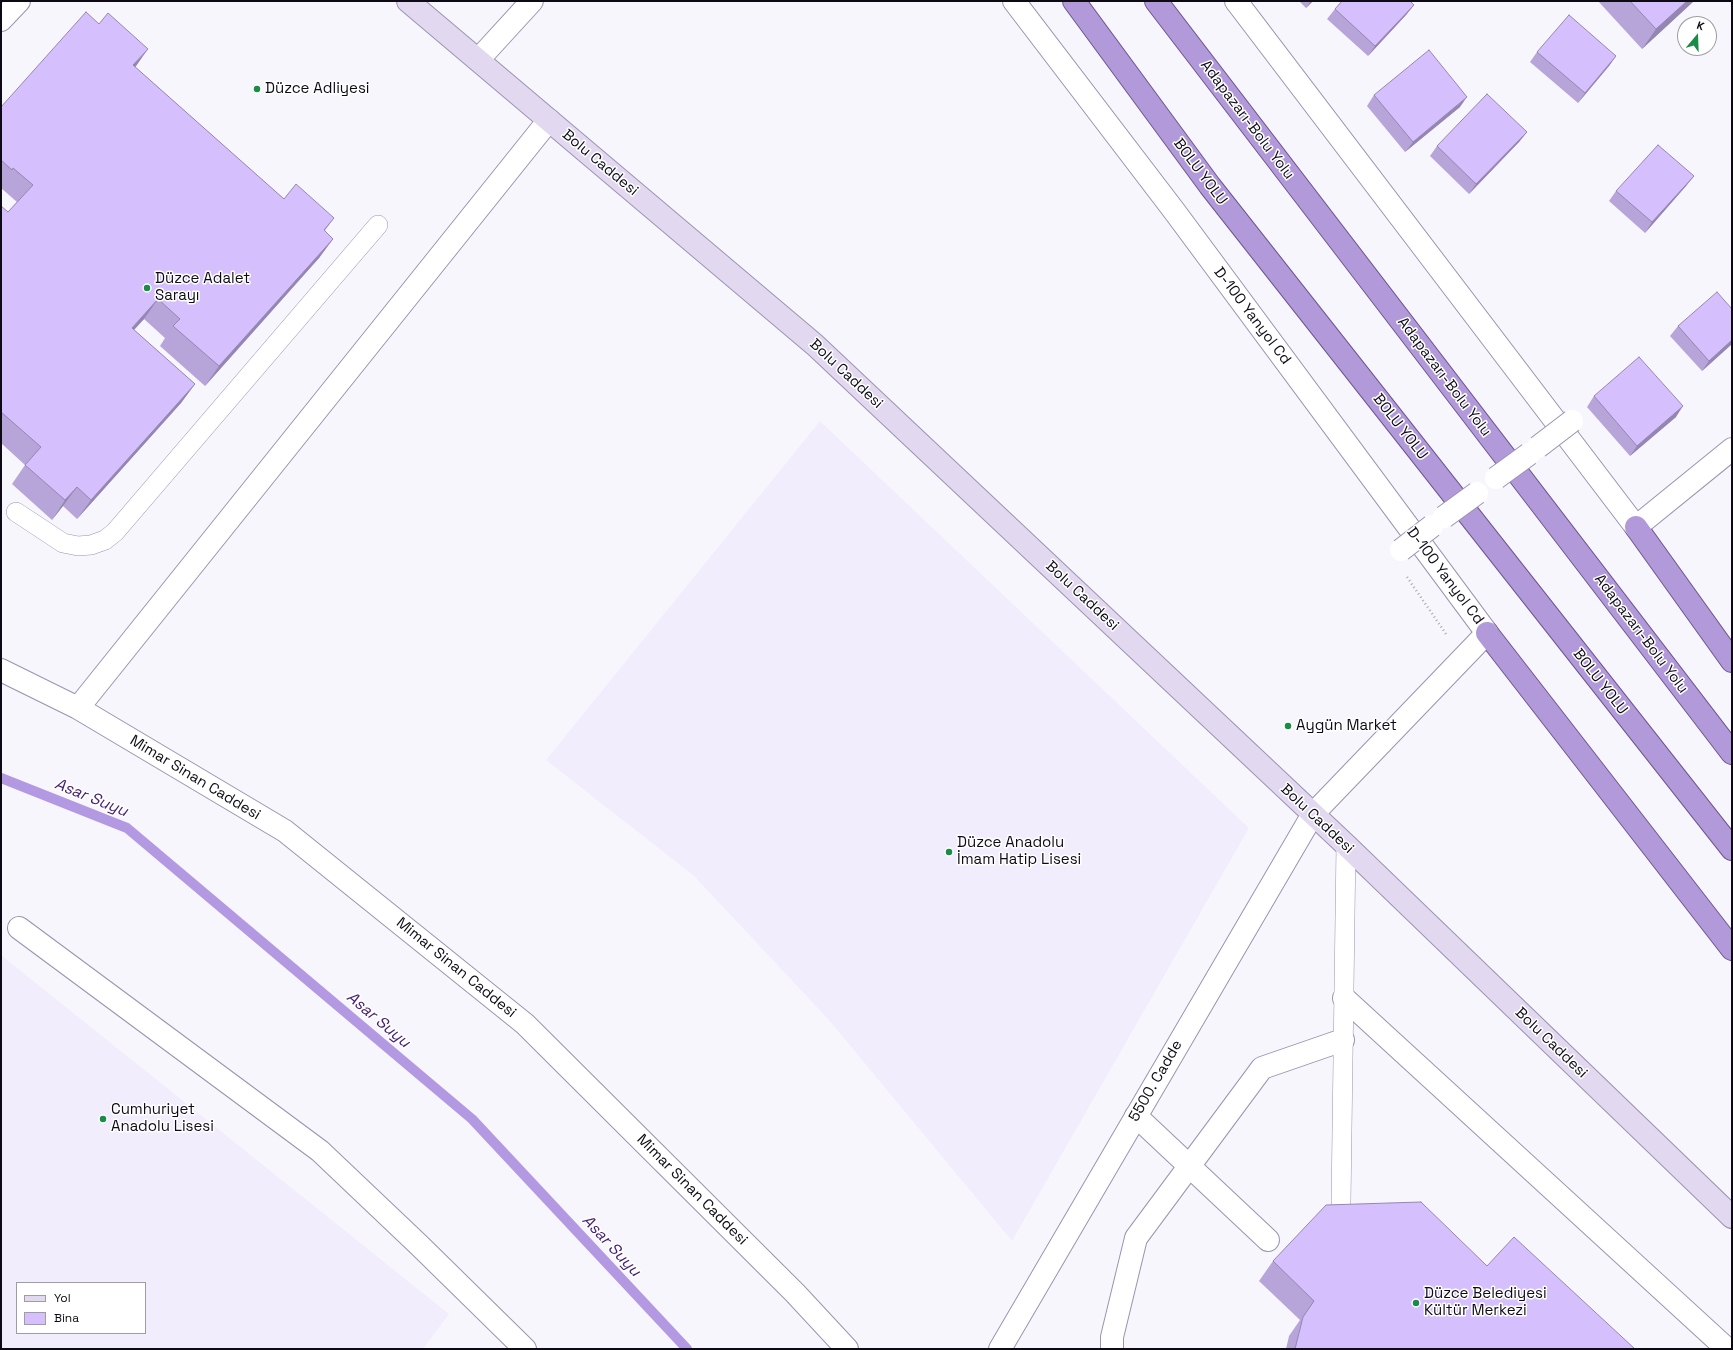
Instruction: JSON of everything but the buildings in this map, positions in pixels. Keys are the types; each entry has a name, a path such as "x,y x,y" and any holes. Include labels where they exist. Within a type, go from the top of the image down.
{"highway":[{"name":"BOLU YOLU","path":"1074,1 1210,186 1732,849"},
{"name":"Adapazarı-Bolu Yolu","path":"1156,1 1732,753"},
{"path":"1636,527 1732,661"},
{"path":"1487,633 1732,949"}],"main road":[{"name":"Bolu Caddesi","path":"408,1 815,345 1346,845 1732,1217"}],"street":[{"path":"1,20 19,1"},
{"path":"478,60 532,1"},
{"name":"D-100 Yanyol Cd","path":"1014,1 1180,218 1487,633"},
{"path":"1236,1 1636,527 1732,449"},
{"path":"78,708 549,120"},
{"path":"1401,550 1572,421"},
{"name":"5500. Cadde","path":"1000,1349 1313,814 1487,633"},
{"name":"Mimar Sinan Caddesi","path":"1,670 78,708 285,831 525,1024 795,1293 847,1349"},
{"path":"19,928 320,1151 525,1349"},
{"path":"1344,998 1727,1349"},
{"path":"1112,1349 1112,1337 1136,1238 1262,1068 1343,1040"},
{"path":"1136,1116 1268,1240"}],"lane":[{"path":"16,512 63,543 78,546 92,545 104,540 115,532 378,225"},
{"path":"1341,1202 1346,845"}],"path":[{"path":"1401,550 1392,557 1463,658"}],"shaded area":[{"name":"Düzce Anadolu İmam Hatip Lisesi","path":"820,421 1249,828 1012,1241 828,1019 694,876 546,760"},
{"name":"Cumhuriyet Anadolu Lisesi","path":"1,955 449,1314 423,1349 1,1349"}],"waterway":[{"name":"Asar Suyu","path":"1,778 127,828 472,1119 687,1349"}],"place":[{"name":"Düzce Adliyesi","path":"257,89"},
{"name":"Düzce Adalet Sarayı","path":"147,288"},
{"name":"Aygün Market","path":"1288,726"},
{"name":"Düzce Anadolu İmam Hatip Lisesi","path":"949,852"},
{"name":"Cumhuriyet Anadolu Lisesi","path":"103,1119"},
{"name":"Düzce Belediyesi Kültür Merkezi","path":"1416,1303"}]}
